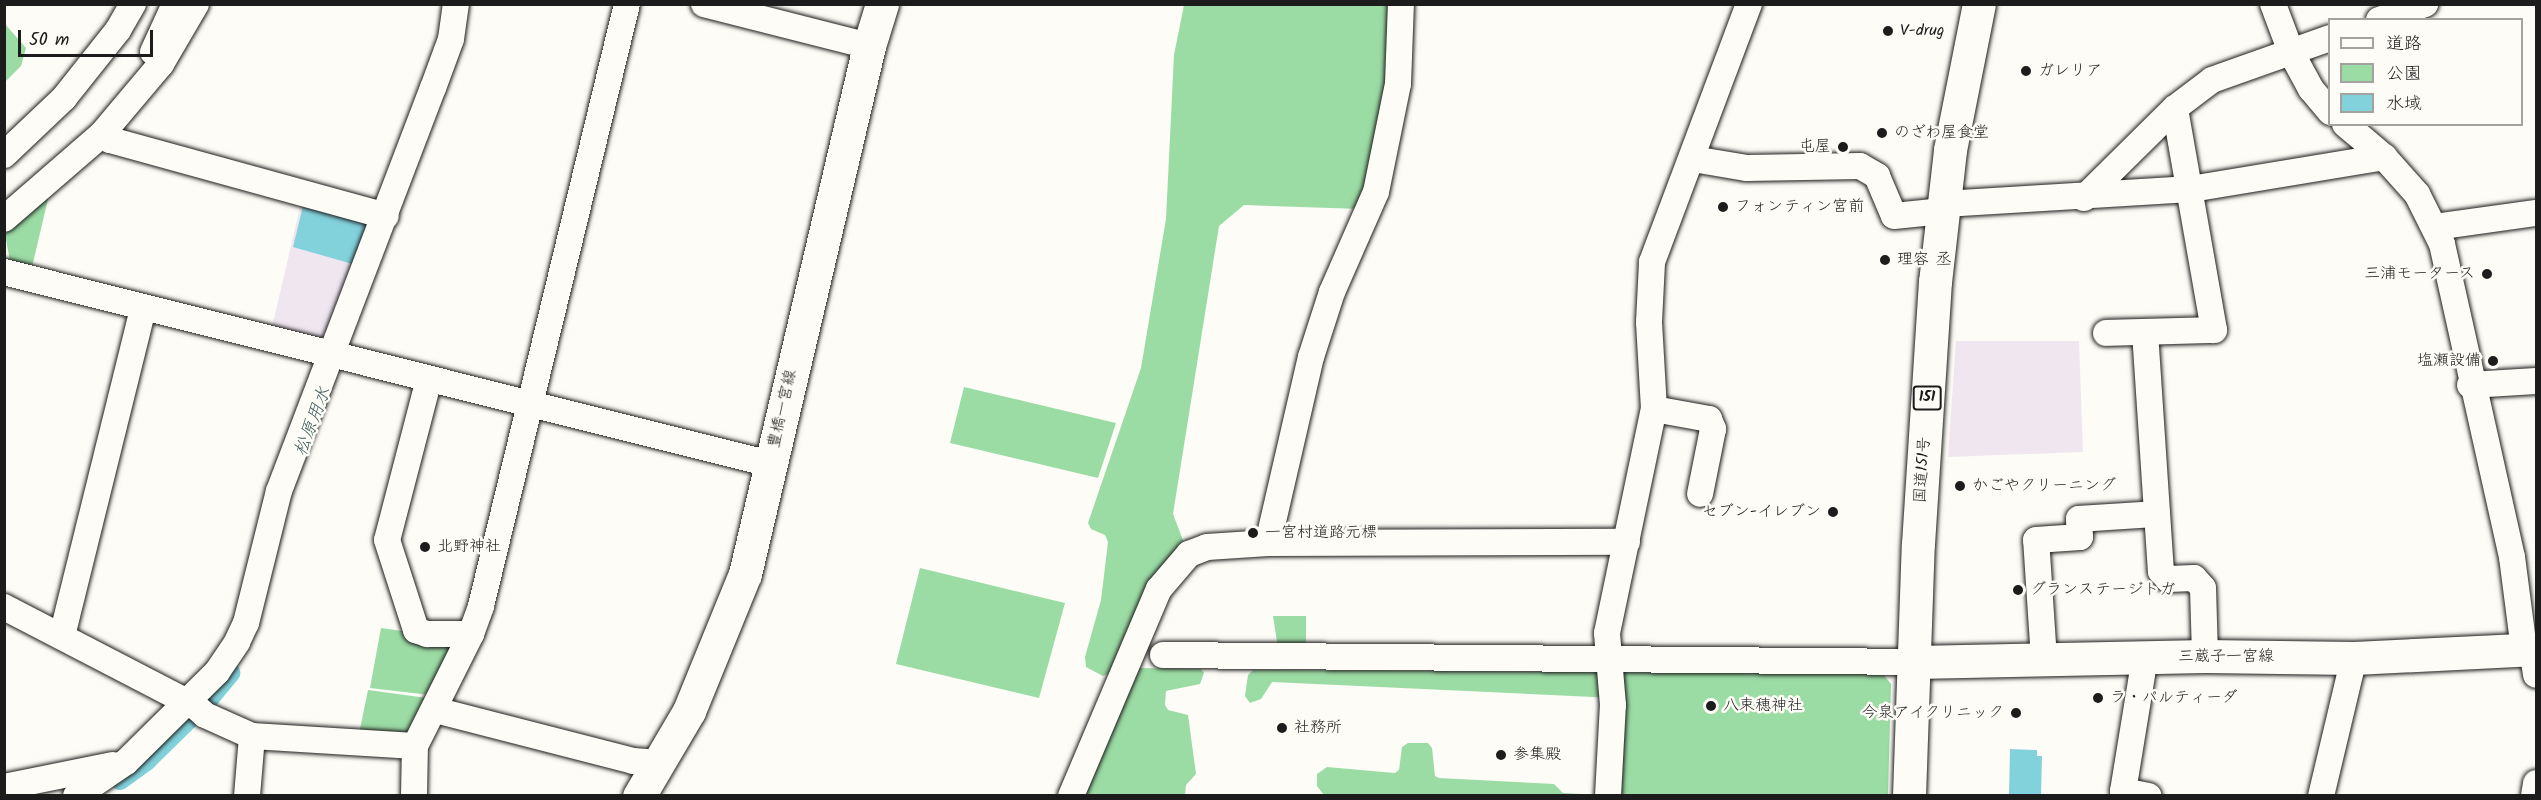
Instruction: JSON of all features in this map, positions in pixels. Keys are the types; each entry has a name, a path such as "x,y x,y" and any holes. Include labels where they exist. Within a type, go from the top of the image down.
{"main road":[{"name":"豊橋一宮線","path":"639,795 661,763 725,631 745,574 869,46 882,4"},
{"name":"国道151号","path":"1909,795 1928,387 1943,208 1950,150 1979,4"},
{"name":"三蔵子一宮線","path":"1915,662 2205,656 2354,658 2532,655"}],"street":[{"path":"4,155 64,98 118,30 133,4"},
{"path":"138,94 138,84 175,4"},
{"path":"4,219 102,134 138,94 161,64 196,4"},
{"path":"76,795 126,762 195,708 228,658 246,623 279,491 386,216 451,39 456,4"},
{"path":"414,795 415,746 471,634 627,4"},
{"path":"704,4 869,46"},
{"path":"1268,543 1311,357 1332,292 1376,192 1398,84 1401,4"},
{"path":"1608,795 1613,705 1607,633 1654,409 1649,322 1652,262 1659,236 1693,159 1749,4"},
{"path":"2273,4 2291,52 2311,89 2328,110"},
{"path":"2385,18 2425,4"},
{"path":"2084,198 2175,108 2212,80 2328,39"},
{"path":"2106,333 2214,330 2175,108"},
{"path":"2347,126 2384,157 2417,194 2435,227 2458,311 2470,385 2512,557 2532,655"},
{"path":"102,134 110,140 386,216"},
{"path":"1693,159 1747,168 1860,166 1877,176 1894,216 1943,208 2191,189 2384,157"},
{"path":"2435,227 2536,213"},
{"path":"4,272 143,309 530,402 770,464"},
{"path":"62,636 143,309"},
{"path":"2145,332 2161,571 2168,579 2194,578 2203,588 2205,656"},
{"path":"429,379 387,540 416,630 427,634 471,634"},
{"path":"2470,385 2536,381"},
{"path":"1654,409 1709,419 1713,429 1700,494"},
{"path":"2044,659 2036,540 2080,537 2079,519 2157,514"},
{"path":"1071,795 1159,589 1173,569 1189,554 1207,547 1268,543 1627,542"},
{"path":"4,607 252,736 415,746"},
{"path":"1163,655 1915,662"},
{"path":"2145,657 2123,791 2149,795"},
{"path":"2321,795 2354,658"},
{"path":"435,710 633,761 661,763"},
{"path":"247,795 252,736"},
{"path":"4,787 126,762"},
{"path":"2534,795 2536,783"}],"shaded area":[{"path":"302,199 377,220 328,341 272,327"},
{"path":"1956,341 2079,341 2083,452 1948,457"}],"green space":[{"path":"1184,5 1394,5 1391,85 1361,209 1244,205 1219,226 1173,514 1184,543 1112,672 1103,676 1086,667 1085,657 1101,600 1108,542 1105,535 1091,529 1088,523 1141,368 1166,219 1174,55"},
{"path":"5,24 26,48 21,66 5,82"},
{"path":"49,195 32,267 10,261 5,234"},
{"path":"964,387 1116,423 1098,478 950,443"},
{"path":"920,568 1065,603 1039,698 896,664"},
{"path":"1273,616 1306,616 1306,648 1278,648"},
{"path":"381,628 459,639 430,695 370,688"},
{"path":"1138,668 1201,669 1204,673 1200,684 1166,691 1165,705 1168,710 1188,715 1196,774 1186,785 1185,795 1079,796"},
{"path":"1253,670 1883,674 1891,684 1888,795 1610,795 1615,698 1272,682 1261,699 1250,703 1245,696 1248,675"},
{"path":"368,690 427,698 407,735 359,734"},
{"path":"1408,743 1428,743 1432,748 1435,776 1439,778 1554,784 1563,793 1601,795 1324,795 1317,786 1317,774 1327,767 1395,773 1399,770 1402,747"}],"water":[{"path":"304,202 374,222 356,265 293,247"},
{"path":"2010,749 2037,750 2037,756 2042,756 2041,795 2009,795"}],"waterway":[{"name":"松原用水","path":"120,780 146,761 206,702 230,673"}],"place":[{"name":"V-drug","path":"1888,31"},
{"name":"ガレリア","path":"2026,71"},
{"name":"のざわ屋食堂","path":"1882,133"},
{"name":"屯屋","path":"1843,147"},
{"name":"フォンティン宮前","path":"1723,207"},
{"name":"理容 丞","path":"1885,260"},
{"name":"三浦モータース","path":"2487,274"},
{"name":"塩瀬設備","path":"2493,361"},
{"name":"かごやクリーニング","path":"1960,486"},
{"name":"セブン-イレブン","path":"1833,512"},
{"name":"一宮村道路元標","path":"1253,533"},
{"name":"北野神社","path":"425,547"},
{"name":"グランステージトガ","path":"2018,590"},
{"name":"ラ・パルティーダ","path":"2098,698"},
{"name":"八束穂神社","path":"1711,706"},
{"name":"今泉アイクリニック","path":"2016,713"},
{"name":"社務所","path":"1282,728"},
{"name":"参集殿","path":"1501,755"}]}
